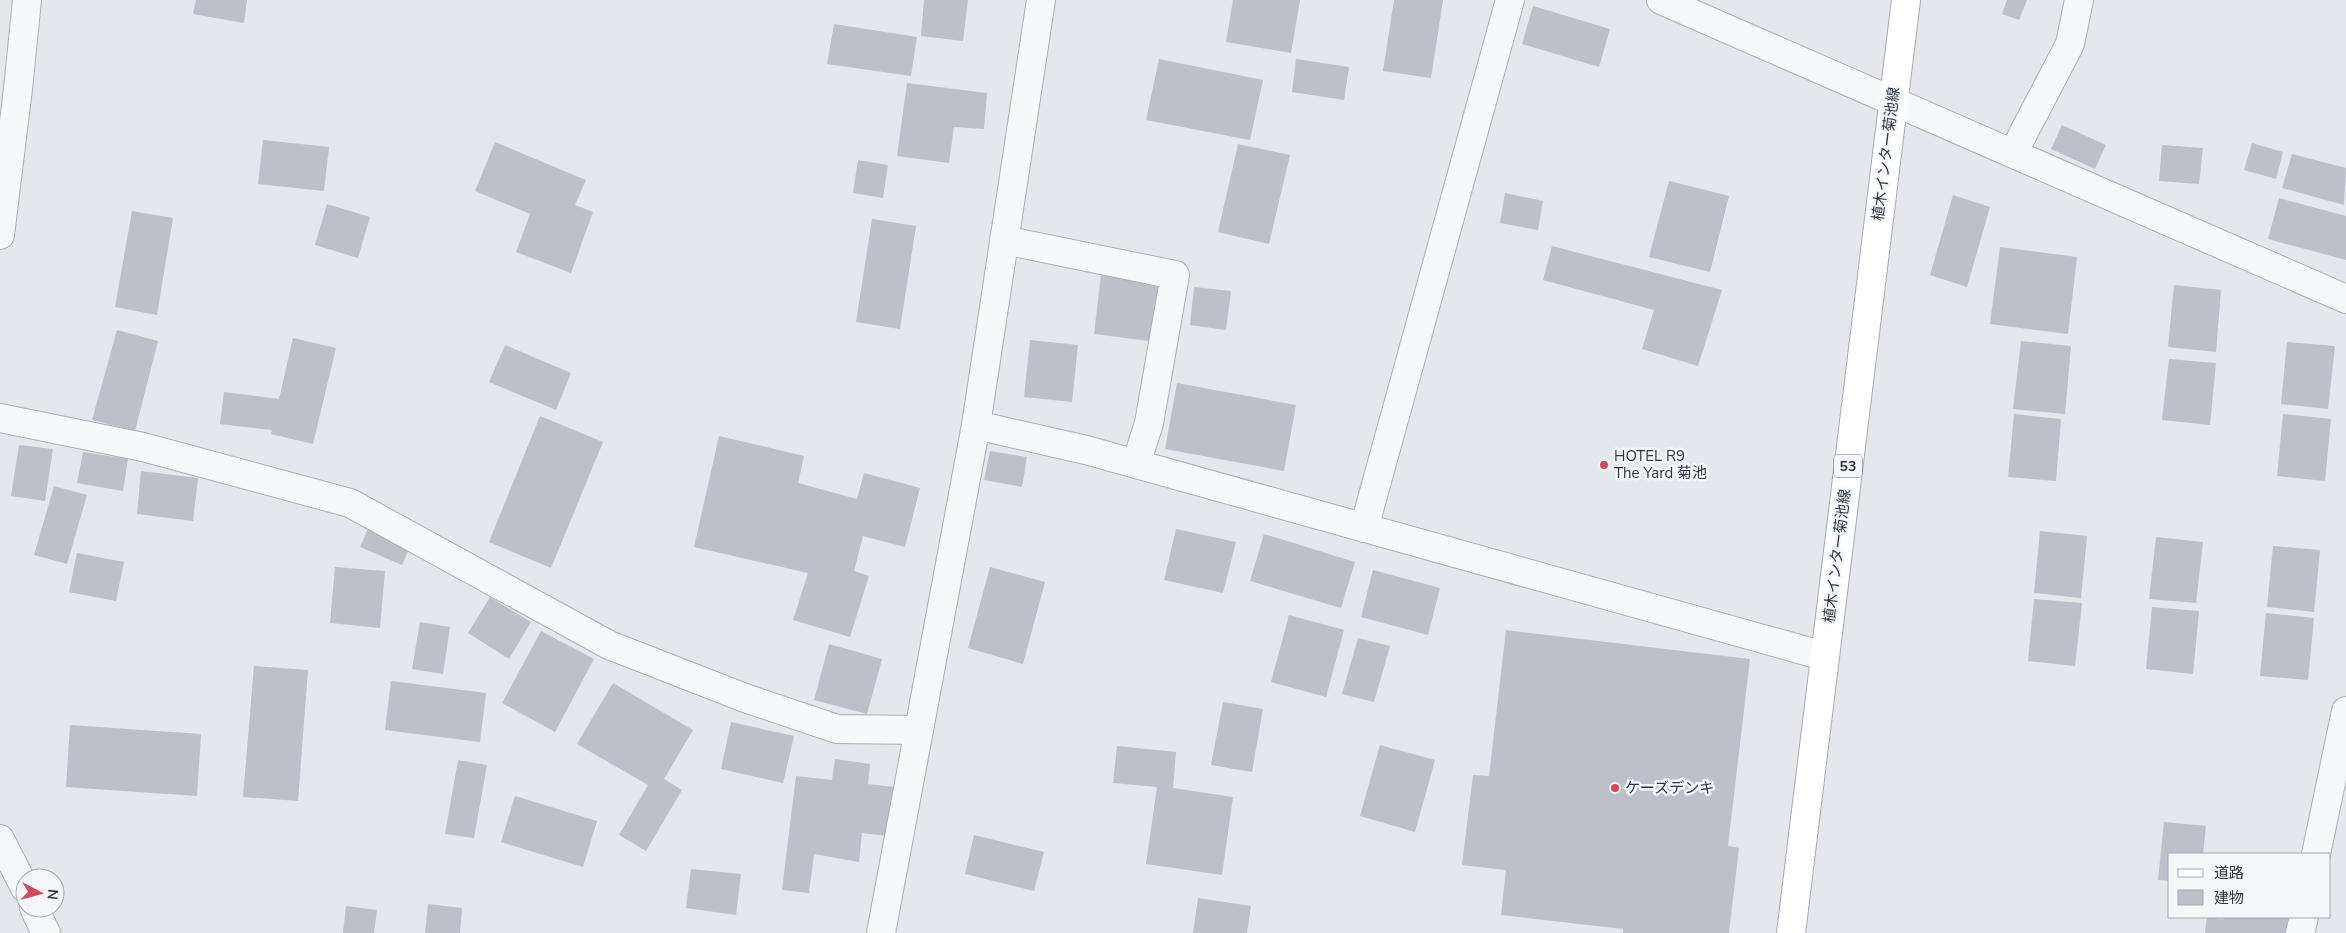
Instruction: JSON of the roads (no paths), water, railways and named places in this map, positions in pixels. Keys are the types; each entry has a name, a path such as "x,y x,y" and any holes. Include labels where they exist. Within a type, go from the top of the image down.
{"main road":[{"name":"植木インター菊池線","path":"1791,933 1906,0"}],"street":[{"path":"0,236 27,0"},
{"path":"881,933 976,425 1041,0"},
{"path":"1364,528 1510,0"},
{"path":"1661,0 2346,299"},
{"path":"2013,154 2070,44 2079,0"},
{"path":"1004,240 1175,275 1149,423 1136,464"},
{"path":"0,418 143,447 350,503 609,645 745,698 837,729 919,730"},
{"path":"976,425 1086,450 1824,656"},
{"path":"2316,853 2346,710"},
{"path":"0,839 15,868"},
{"path":"39,918 46,933"},
{"path":"2300,933 2304,918"}],"place":[{"name":"HOTEL R9 The Yard 菊池","path":"1604,465"},
{"name":"ケーズデンキ","path":"1615,788"}]}
